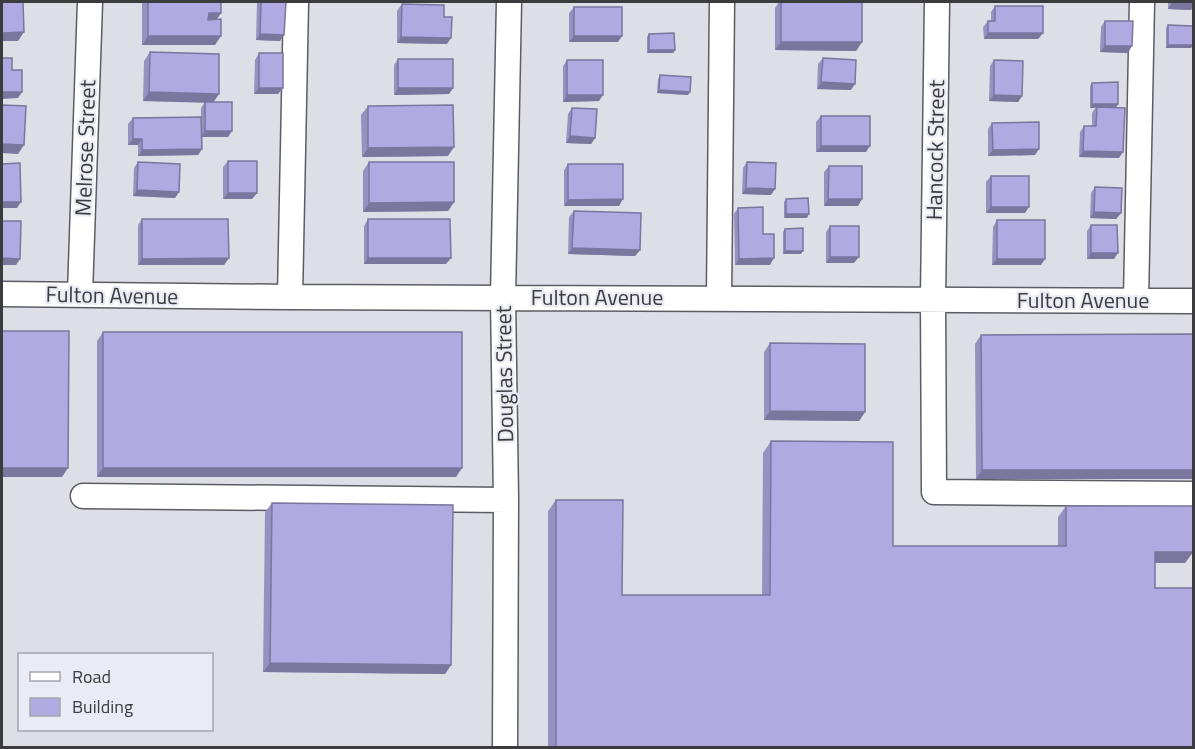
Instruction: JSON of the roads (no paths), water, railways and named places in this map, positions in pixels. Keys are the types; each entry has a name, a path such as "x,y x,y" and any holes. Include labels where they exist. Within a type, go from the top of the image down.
{"street":[{"name":"Melrose Street","path":"80,294 90,2"},
{"path":"290,297 296,2"},
{"name":"Douglas Street","path":"505,747 506,500 503,297 508,2"},
{"path":"719,298 722,2"},
{"name":"Hancock Street","path":"937,2 933,299 934,492 1194,494"},
{"path":"1136,300 1142,2"},
{"name":"Fulton Avenue","path":"2,294 1194,301"},
{"path":"83,496 506,500"}]}
